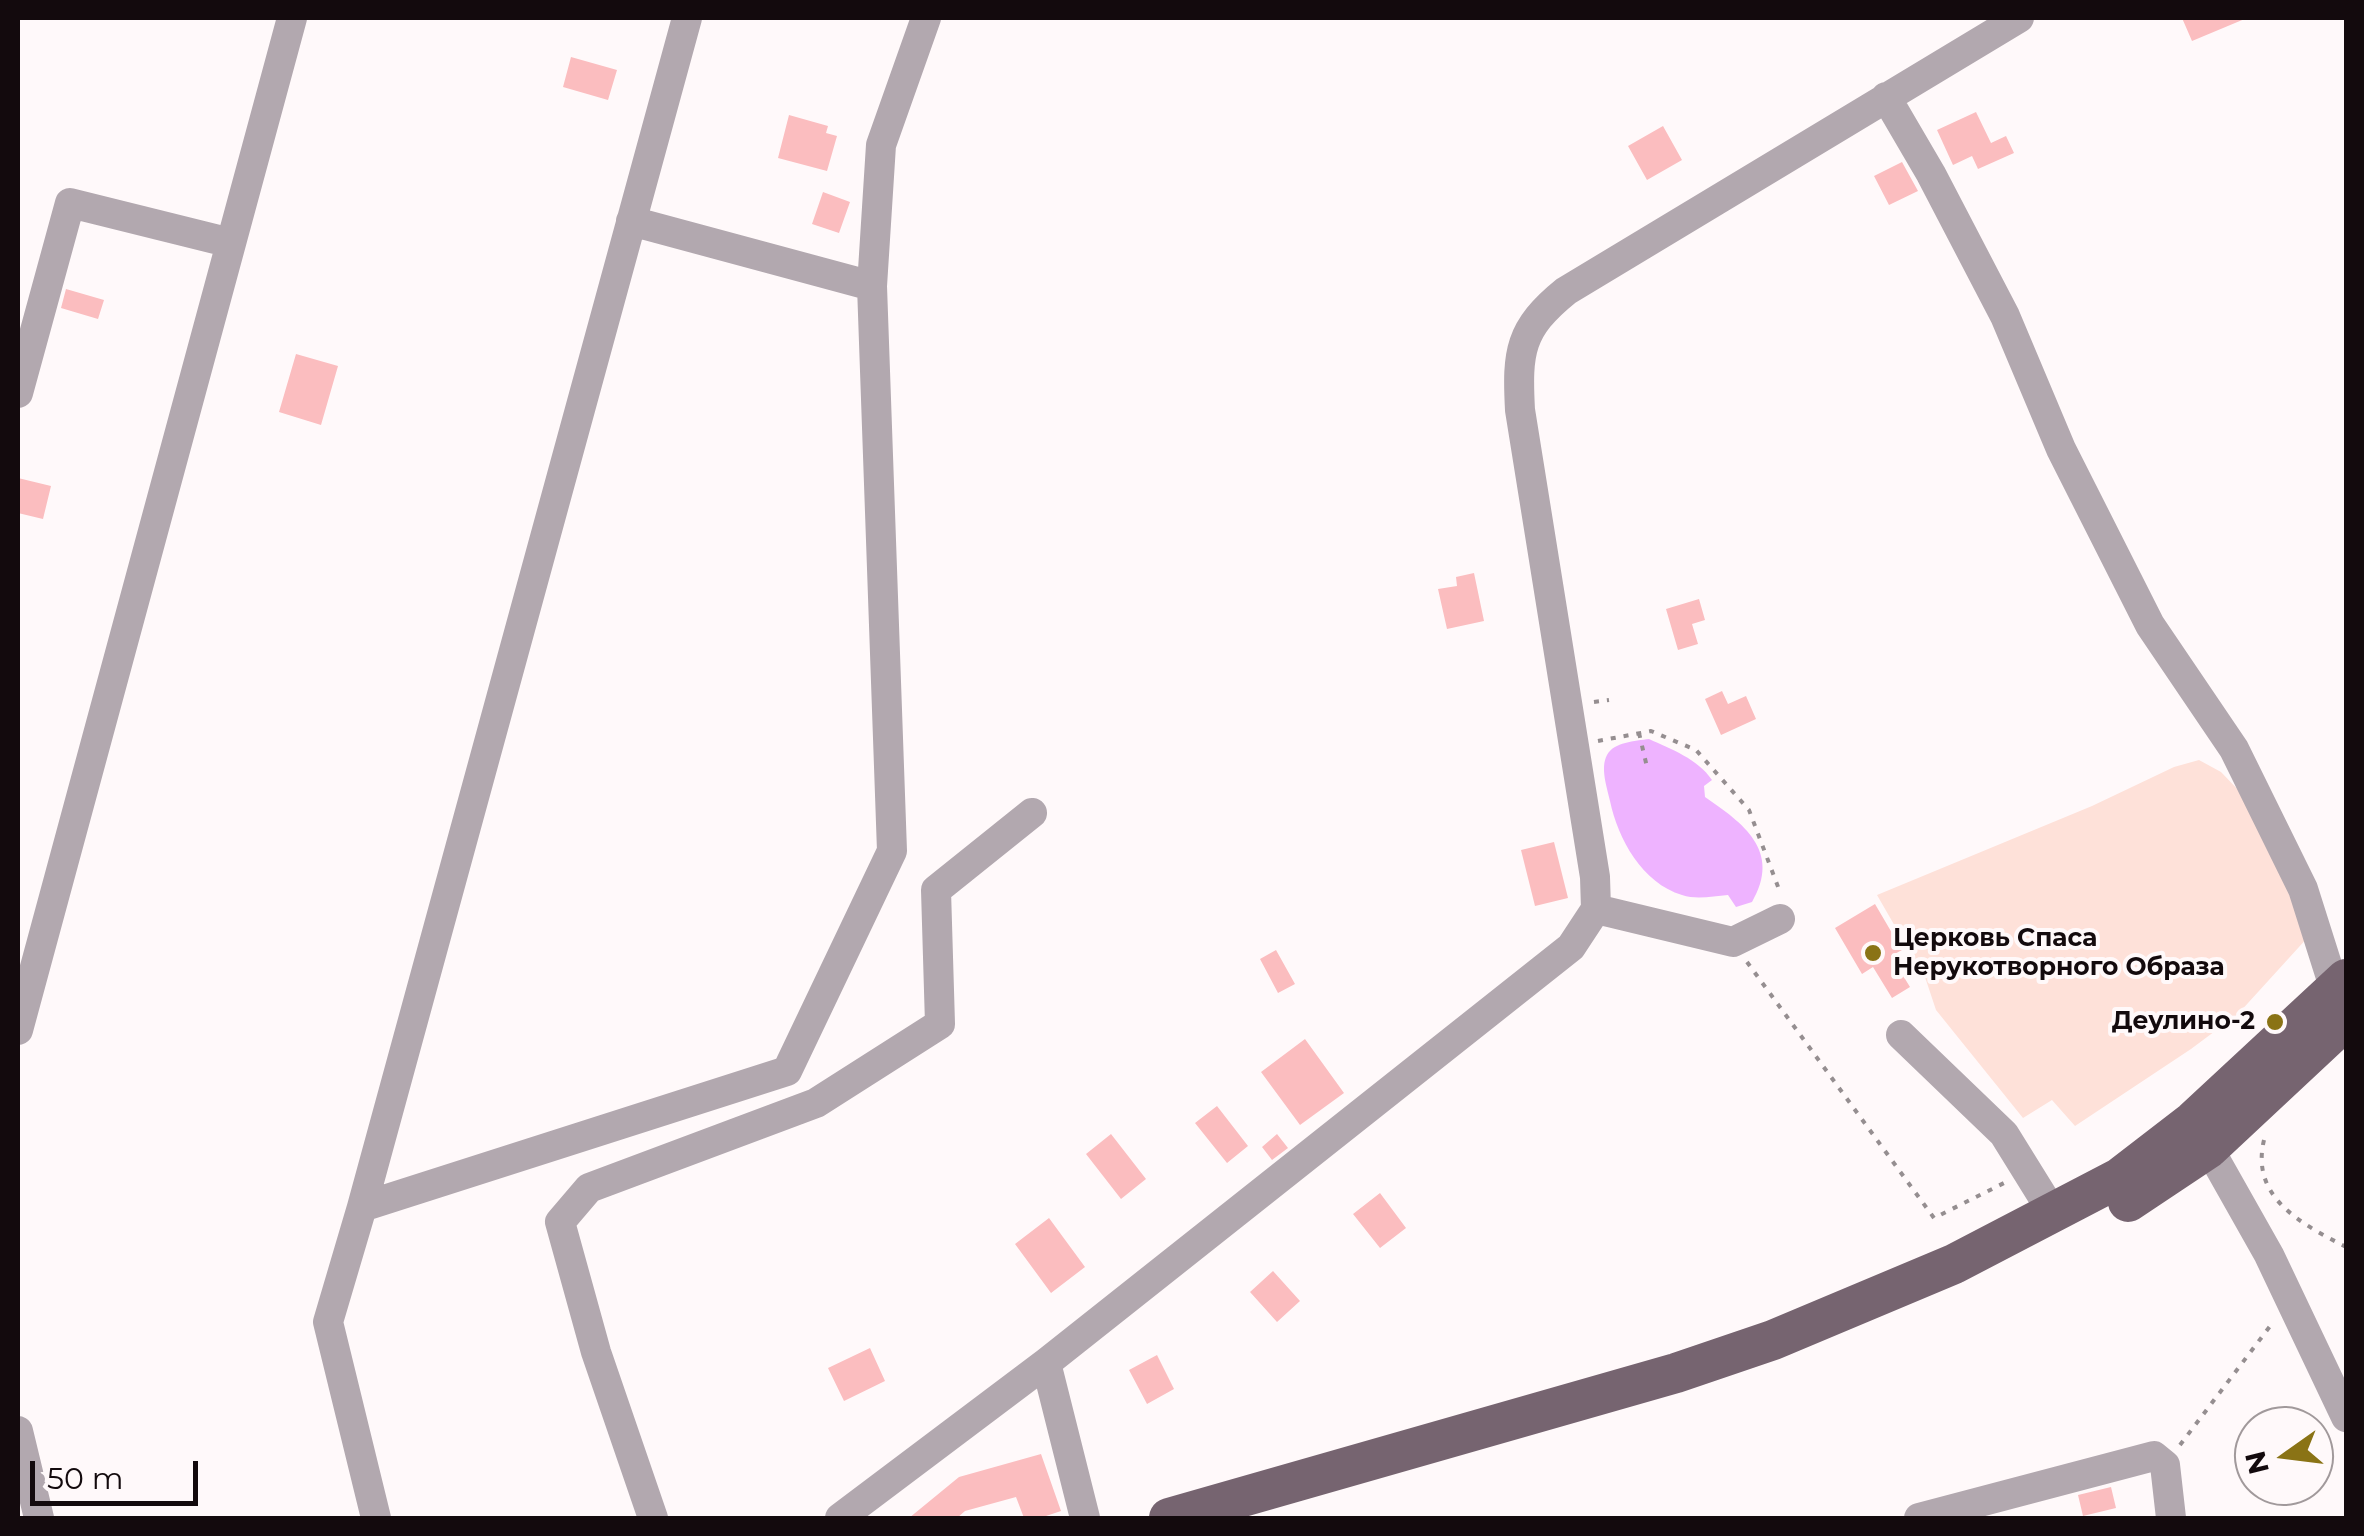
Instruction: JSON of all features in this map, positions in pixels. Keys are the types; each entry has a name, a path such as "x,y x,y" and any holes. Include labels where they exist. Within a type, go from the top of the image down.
{"main road":[{"path":"1247,1518 1650,1405 1842,1340 1952,1294 2121,1207 2343,996"},
{"path":"1169,1518 1676,1373 1773,1340 1954,1264 2201,1134"}],"street":[{"path":"18,1030 292,18"},
{"path":"376,1518 328,1322 687,18"},
{"path":"362,1207 788,1071 892,851 872,286 881,145 926,18"},
{"path":"840,1518 1046,1363 1571,947 1596,909 1601,826 1574,745 1520,410 1518,366 1526,336 1540,312 1566,291 2018,18"},
{"path":"1886,96 2005,316 2062,449 2150,625 2234,750 2303,890 2343,996"},
{"path":"18,393 70,202 231,243"},
{"path":"630,221 872,286"},
{"path":"654,1518 596,1352 560,1222 589,1188 816,1103 940,1024 936,890 1032,813"},
{"path":"1596,909 1732,942 1780,919"},
{"path":"1901,1035 2004,1134 2053,1214"},
{"path":"2201,1134 2290,1299 2346,1417"},
{"path":"1046,1363 1085,1518"},
{"path":"18,1431 39,1518"},
{"path":"1919,1518 2154,1456 2165,1465 2171,1518"}],"path":[{"path":"1574,745 1652,731 1696,750 1749,810 1780,885 1780,919"},
{"path":"1639,734 1647,767"},
{"path":"1732,942 1934,1218 2027,1172"},
{"path":"2268,1127 2259,1161 2272,1196 2305,1226 2346,1247"},
{"path":"2165,1465 2290,1299"}],"shaded area":[{"path":"1649,739 1699,766 1712,780 1704,786 1705,797 1733,817 1754,840 1763,868 1752,902 1736,907 1728,895 1682,895 1655,881 1634,858 1614,815 1604,766 1615,747"},
{"path":"2199,760 2221,772 2245,797 2309,936 2238,1014 2075,1126 2052,1100 2023,1118 1936,1010 1926,980 1877,895 2092,806 2174,767"}],"building":[{"path":"2182,18 2247,18 2192,41"},
{"path":"571,57 617,70 608,100 563,87"},
{"path":"1976,112 1991,143 2006,136 2014,153 1978,169 1972,156 1953,165 1937,130"},
{"path":"789,115 828,126 826,133 837,136 827,171 778,158"},
{"path":"1663,126 1682,160 1647,180 1628,146"},
{"path":"1902,162 1918,191 1889,205 1874,176"},
{"path":"823,192 850,202 839,233 812,224"},
{"path":"66,289 104,300 98,319 61,308"},
{"path":"296,354 338,366 321,425 279,412"},
{"path":"18,478 51,486 43,519 18,513"},
{"path":"1474,573 1484,621 1447,629 1438,589 1457,586 1456,577"},
{"path":"1699,599 1705,620 1692,624 1698,644 1678,650 1666,609"},
{"path":"1722,691 1728,704 1746,696 1756,719 1721,735 1705,699"},
{"path":"1554,842 1568,898 1535,906 1521,850"},
{"name":"Церковь Спаса Нерукотворного Образа","path":"1875,904 1902,950 1891,956 1910,987 1892,998 1873,967 1862,974 1835,928"},
{"path":"1276,950 1295,984 1278,993 1260,959"},
{"path":"1305,1039 1344,1093 1300,1125 1261,1072"},
{"path":"1217,1106 1248,1146 1227,1163 1195,1123"},
{"path":"1111,1134 1146,1179 1121,1199 1086,1154"},
{"path":"1277,1134 1288,1148 1272,1160 1262,1147"},
{"path":"1380,1193 1406,1228 1380,1248 1353,1214"},
{"path":"1049,1218 1085,1267 1051,1293 1015,1244"},
{"path":"1273,1271 1300,1301 1277,1322 1250,1292"},
{"path":"870,1348 885,1381 844,1401 828,1368"},
{"path":"1157,1355 1174,1389 1147,1404 1129,1370"},
{"path":"1041,1454 1061,1511 1024,1518 1016,1497 965,1511 957,1518 909,1518 959,1477"},
{"path":"2111,1487 2116,1508 2083,1516 2078,1495"}],"place":[{"name":"Церковь Спаса Нерукотворного Образа","path":"1873,953"},
{"name":"Деулино-2","path":"2275,1022"}]}
